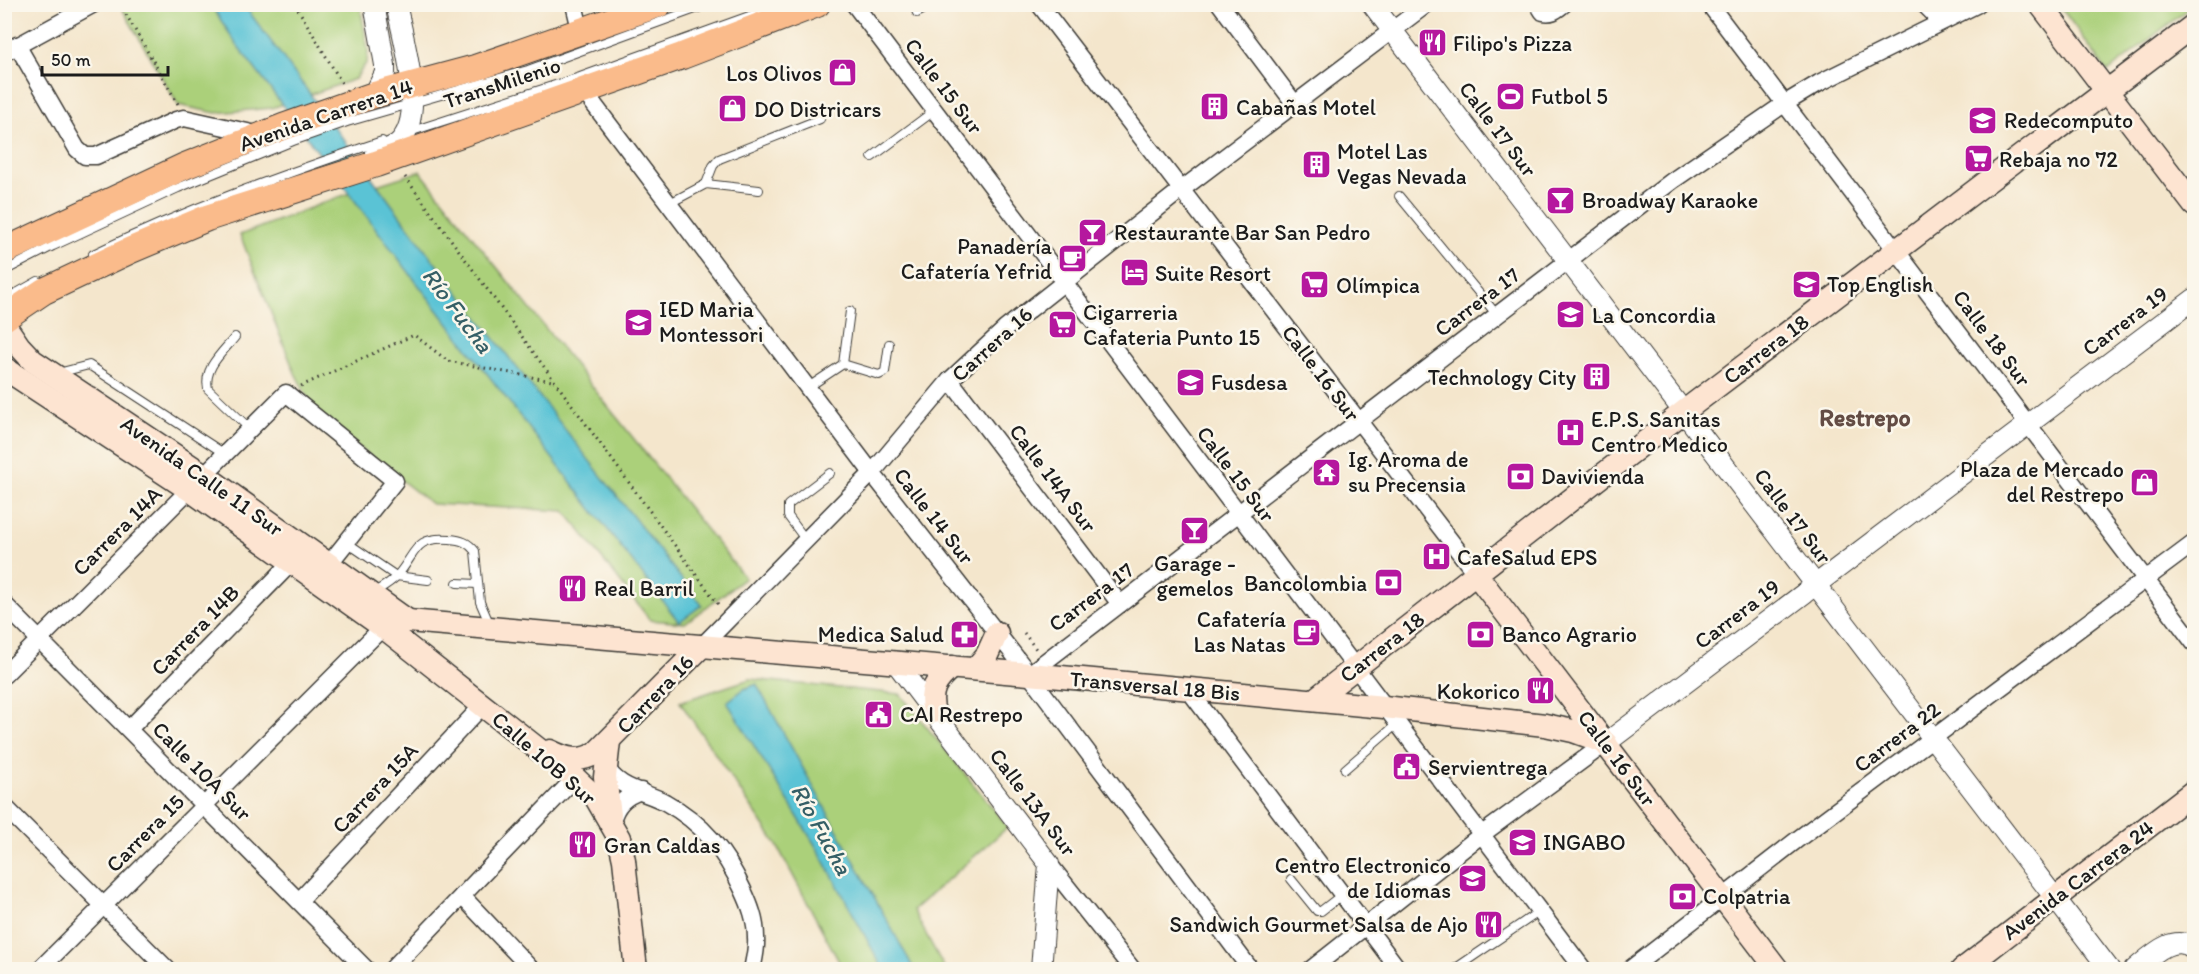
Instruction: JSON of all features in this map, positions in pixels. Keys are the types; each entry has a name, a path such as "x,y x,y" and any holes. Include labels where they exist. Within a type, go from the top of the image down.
{"main road":[{"name":"Avenida Carrera 14","path":"4,251 185,166 353,107 413,93 475,68 659,4"},
{"path":"4,318 25,303 63,282 131,250 318,174 371,155 583,90 817,4"},
{"path":"2040,4 2194,205"},
{"name":"Carrera 18","path":"1314,700 1683,412 2194,25"},
{"path":"4,232 51,228"},
{"name":"Avenida Calle 11 Sur","path":"4,324 25,354 197,482 292,562 383,627"},
{"name":"Avenida Calle 11 Sur","path":"4,368 197,482 329,564 408,621"},
{"name":"Calle 16 Sur","path":"1476,574 1778,969"},
{"path":"383,627 398,621 408,621 702,646"},
{"name":"Calle 10B Sur","path":"383,627 575,778 596,798 614,826 624,860 636,969"},
{"path":"934,711 931,697 934,685 987,655 997,633"},
{"name":"Transversal 18 Bis","path":"702,646 1314,700 1390,716 1552,727 1606,743"},
{"name":"Carrera 16","path":"527,740 575,760 588,758 609,741 702,646"},
{"name":"Carrera 16","path":"609,741 605,764 607,801 614,826"},
{"name":"Avenida Carrera 24","path":"1962,969 2194,791"}],"street":[{"path":"94,4 11,49 77,149 85,156 96,156 184,118 279,134"},
{"path":"353,107 385,73 374,4"},
{"path":"371,155 398,143 406,133 411,119 413,93 396,4"},
{"path":"574,4 581,33"},
{"name":"Calle 15 Sur","path":"854,4 1390,716 1584,969"},
{"name":"Calle 16 Sur","path":"1039,4 1476,574"},
{"path":"1220,4 1294,104"},
{"name":"Calle 17 Sur","path":"1372,4 1814,585 2110,969"},
{"name":"Carrera 16","path":"702,646 872,473 950,380 1005,329 1181,190 1427,4"},
{"path":"1543,9 1554,12 1564,4"},
{"name":"Calle 18 Sur","path":"1709,4 2194,642"},
{"path":"1924,4 1941,21"},
{"name":"Carrera 17","path":"1029,674 1672,181 1784,104 1819,83 1978,4"},
{"name":"Calle 14 Sur","path":"583,90 807,388 1029,674 1251,969"},
{"name":"Carrera 19","path":"1310,969 1482,835 2194,299"},
{"name":"Calle 14A Sur","path":"950,380 1120,604"},
{"path":"286,393 395,480 329,564"},
{"name":"Carrera 14A","path":"4,675 286,393"},
{"name":"Carrera 22","path":"1629,969 2194,543"},
{"name":"Carrera 14B","path":"129,729 292,562"},
{"name":"Calle 10A Sur","path":"4,604 367,969"},
{"name":"Carrera 15","path":"39,969 383,627"},
{"name":"Calle 13A Sur","path":"896,663 1049,864 1133,969"},
{"path":"1188,688 1399,969"},
{"name":"Carrera 15A","path":"299,901 483,705"},
{"path":"605,764 617,781 664,801 687,816 713,840 729,861 752,908 756,939 752,969"},
{"path":"391,969 575,778"},
{"path":"614,826 614,813 622,801 641,791"},
{"path":"4,806 168,969"},
{"path":"1041,969 1049,864"},
{"path":"462,896 532,969"},
{"path":"2134,969 2163,947 2180,942 2194,949"}],"lane":[{"name":"TransMilenio","path":"353,107 528,70 709,4"},
{"path":"913,4 917,13 934,4"},
{"name":"TransMilenio","path":"406,133 580,77 771,9"},
{"path":"872,157 934,111"},
{"path":"706,184 712,166 719,159 820,119"},
{"path":"4,271 147,202 279,134"},
{"path":"86,257 140,231 210,202 318,174"},
{"path":"668,204 706,184 759,190"},
{"path":"1399,196 1497,315"},
{"path":"4,300 44,278"},
{"path":"807,388 843,364 850,311"},
{"path":"235,337 208,371 207,383 208,389 250,429"},
{"path":"843,364 882,374 885,372 889,344"},
{"path":"52,374 89,365 225,454"},
{"path":"805,539 788,516 788,505 830,473"},
{"path":"371,594 396,576 416,547 424,540 437,538 461,540 470,544 475,551 477,584 482,610 491,628"},
{"path":"346,543 396,576 428,580"},
{"path":"457,583 477,584"},
{"path":"1345,769 1390,716"},
{"path":"1291,879 1317,911 1342,894"},
{"path":"1453,969 1540,911"}],"path":[{"path":"120,4 184,118"},
{"path":"295,4 353,107"},
{"path":"402,172 729,618"},
{"path":"286,393 414,335 448,361 554,381"},
{"path":"1024,633 1035,649 1042,644"}],"green space":[{"path":"2059,4 2194,4 2108,72 2059,5"},
{"path":"120,5 360,5 368,50 367,62 355,79 272,108 216,113 178,105"},
{"path":"420,171 745,578 685,623 650,620 565,511 432,504 316,414 295,373 240,235 336,198"},
{"path":"750,679 900,694 1008,827 913,910 945,969 843,969 775,842 680,702"}],"water":[{"name":"Río Fucha","path":"211,5 244,5 433,260 702,605 679,622 417,283 237,45"},
{"name":"Río Fucha","path":"757,684 914,969 883,969 820,853 727,702 744,689"}],"place":[{"name":"Filipo's Pizza","path":"1432,43"},
{"name":"Los Olivos","path":"843,73"},
{"name":"Futbol 5","path":"1510,96"},
{"name":"Cabañas Motel","path":"1215,107"},
{"name":"DO Districars","path":"733,109"},
{"name":"Redecomputo","path":"1983,120"},
{"name":"Rebaja no 72","path":"1978,159"},
{"name":"Motel Las Vegas Nevada","path":"1316,164"},
{"name":"Broadway Karaoke","path":"1561,200"},
{"name":"Restaurante Bar San Pedro","path":"1093,232"},
{"name":"Panadería Cafatería Yefrid","path":"1073,259"},
{"name":"Suite Resort","path":"1134,273"},
{"name":"Top English","path":"1806,284"},
{"name":"Olímpica","path":"1315,285"},
{"name":"La Concordia","path":"1571,315"},
{"name":"IED Maria Montessori","path":"638,322"},
{"name":"Cigarreria Cafateria Punto 15","path":"1062,325"},
{"name":"Technology City","path":"1597,377"},
{"name":"Fusdesa","path":"1190,382"},
{"name":"E.P.S. Sanitas Centro Medico","path":"1570,432"},
{"name":"Ig. Aroma de su Precensia","path":"1327,472"},
{"name":"Davivienda","path":"1520,476"},
{"name":"Plaza de Mercado del Restrepo","path":"2145,482"},
{"name":"Garage - gemelos","path":"1195,531"},
{"name":"CafeSalud EPS","path":"1436,557"},
{"name":"Bancolombia","path":"1388,583"},
{"name":"Real Barril","path":"573,588"},
{"name":"Cafatería Las Natas","path":"1307,632"},
{"name":"Medica Salud","path":"965,634"},
{"name":"Banco Agrario","path":"1481,634"},
{"name":"Kokorico","path":"1541,691"},
{"name":"CAI Restrepo","path":"879,714"},
{"name":"Servientrega","path":"1407,767"},
{"name":"INGABO","path":"1522,842"},
{"name":"Gran Caldas","path":"583,845"},
{"name":"Centro Electronico de Idiomas","path":"1472,878"},
{"name":"Colpatria","path":"1682,896"},
{"name":"Sandwich Gourmet Salsa de Ajo","path":"1489,924"}],"district":[{"name":"Restrepo","path":"1865,417"}]}
